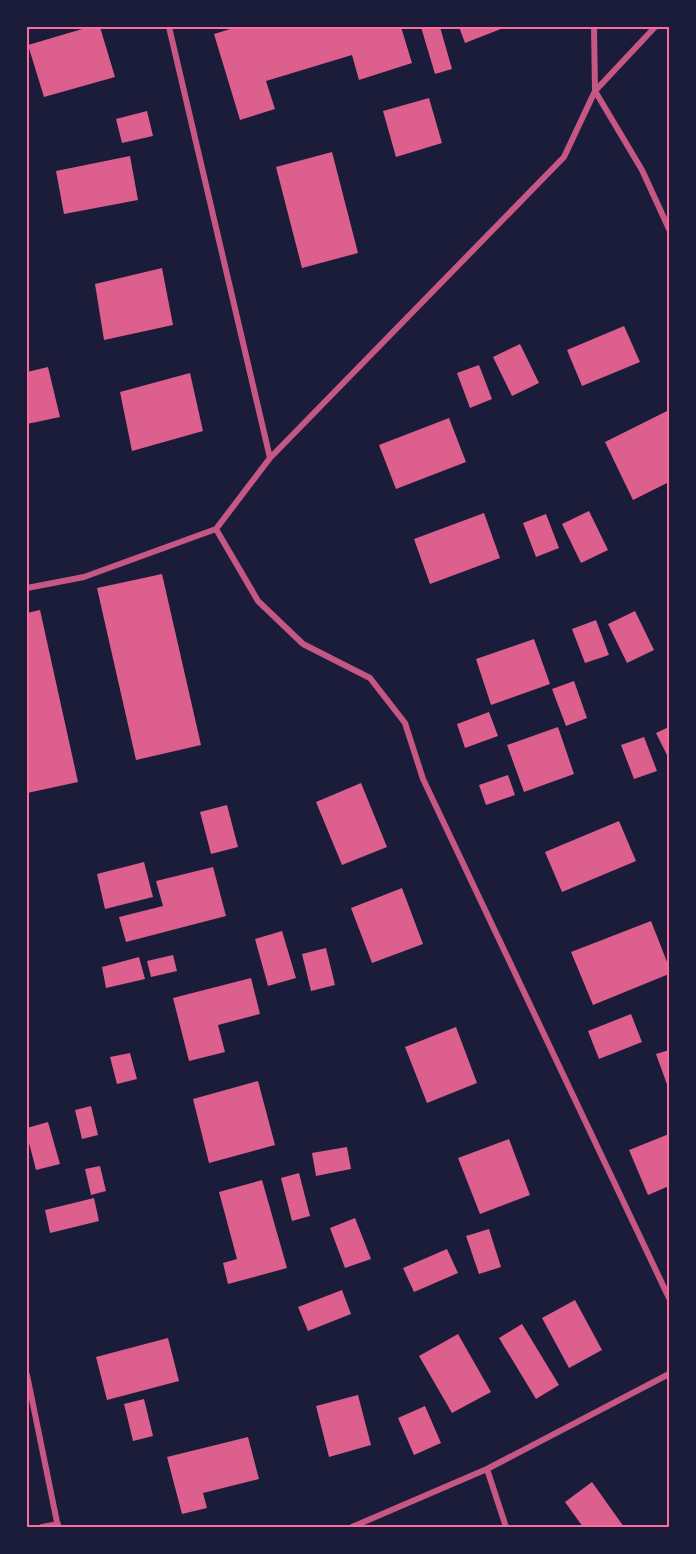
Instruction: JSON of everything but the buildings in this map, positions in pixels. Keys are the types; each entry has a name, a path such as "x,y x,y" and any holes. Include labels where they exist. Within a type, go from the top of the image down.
{"street":[{"path":"169,27 270,458"},
{"path":"594,27 595,91 642,170 669,229"},
{"path":"27,588 84,577 216,529 270,458 564,157 595,91 655,27"},
{"path":"216,529 258,602 303,644 370,678 405,723 423,779 669,1298"},
{"path":"352,1527 487,1469 669,1374"},
{"path":"27,1375 58,1526 42,1527"},
{"path":"487,1469 506,1527"}]}
